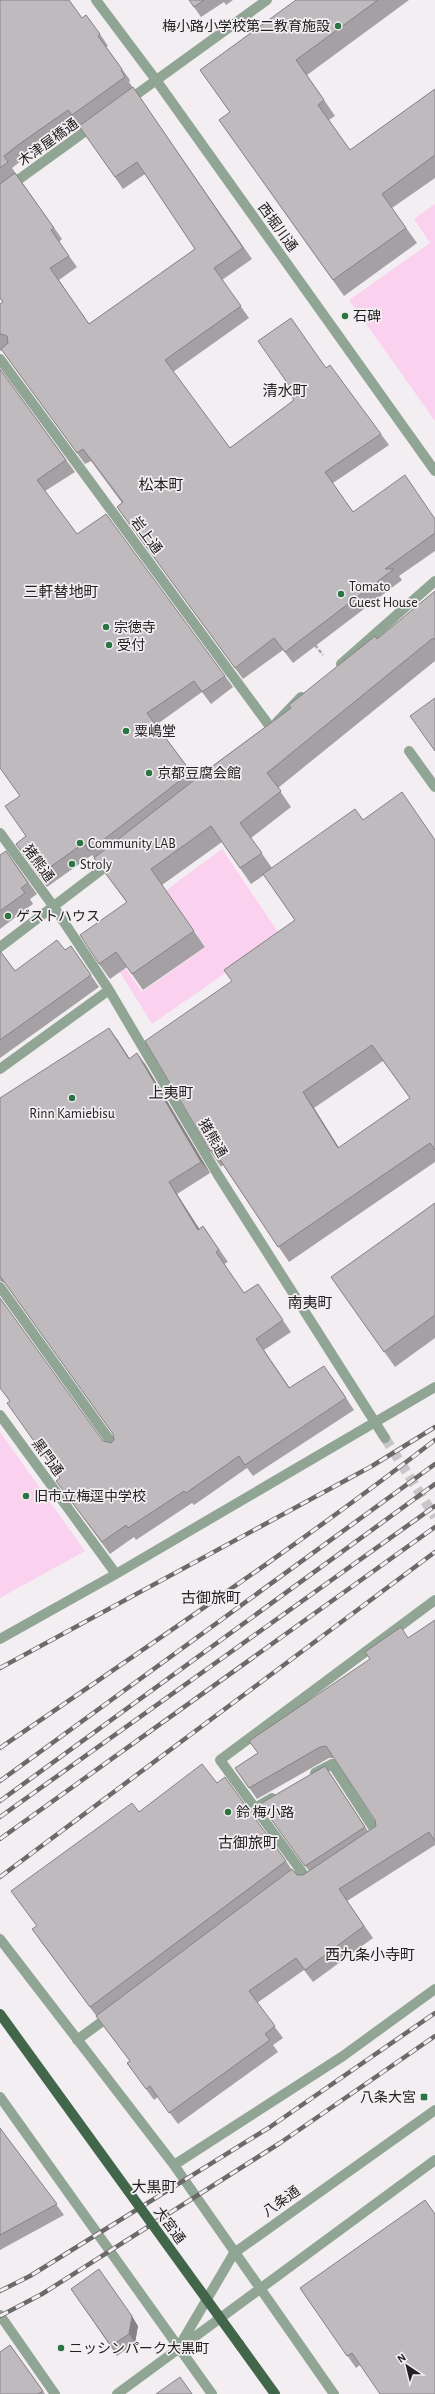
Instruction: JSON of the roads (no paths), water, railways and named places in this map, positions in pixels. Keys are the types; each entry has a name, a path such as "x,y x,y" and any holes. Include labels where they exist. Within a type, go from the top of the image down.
{"main road":[{"name":"大宮通","path":"0,2014 275,2394"}],"street":[{"name":"西堀川通","path":"96,0 156,80 435,471"},
{"path":"119,107 267,0"},
{"name":"木津屋橋通","path":"0,193 100,121"},
{"path":"0,359 10,352"},
{"name":"岩上通","path":"0,359 271,728"},
{"path":"334,670 435,581"},
{"path":"265,738 271,728 293,704 310,689"},
{"path":"409,751 435,787"},
{"name":"猪熊通","path":"0,833 54,907 109,990 218,1175 385,1438"},
{"path":"0,948 121,854"},
{"path":"0,1069 109,990"},
{"path":"0,1287 116,1449"},
{"path":"0,1638 116,1574 376,1423 435,1387"},
{"name":"黒門通","path":"0,1416 116,1574"},
{"path":"321,1872 308,1881 220,1760 435,1600"},
{"path":"306,1778 332,1764 378,1835 365,1843"},
{"path":"255,1808 281,1793"},
{"path":"277,1891 302,1872"},
{"path":"0,1939 174,2166 334,2394"},
{"path":"174,2166 343,2056 435,1989"},
{"path":"77,2040 121,2008"},
{"path":"0,2097 178,2349 212,2394"},
{"name":"八条通","path":"178,2349 234,2253 435,2110"},
{"name":"八条通","path":"117,2394 435,2160"},
{"path":"0,2315 55,2394"}],"tunnel":[{"path":"385,1438 435,1517"}],"railway":[{"path":"0,1668 372,1466 435,1427"},
{"path":"0,1748 274,1559 435,1440"},
{"path":"0,1781 435,1464"},
{"path":"0,1801 435,1484"},
{"path":"0,1817 435,1506"},
{"path":"0,1839 435,1527"},
{"path":"0,1877 435,1552"},
{"path":"0,2291 30,2276 270,2127 435,2013"},
{"path":"0,2316 42,2294 280,2143 435,2036"}],"place":[{"name":"梅小路小学校第二教育施設","path":"338,26"},
{"name":"石碑","path":"345,316"},
{"name":"Tomato Guest House","path":"341,594"},
{"name":"宗徳寺","path":"106,627"},
{"name":"受付","path":"109,645"},
{"name":"粟嶋堂","path":"126,731"},
{"name":"京都豆腐会館","path":"149,773"},
{"name":"Community LAB","path":"80,843"},
{"name":"Stroly","path":"72,864"},
{"name":"ゲストハウス","path":"8,916"},
{"name":"Rinn Kamiebisu","path":"72,1098"},
{"name":"旧市立梅逕中学校","path":"26,1496"},
{"name":"鈴 梅小路","path":"228,1812"},
{"name":"八条大宮","path":"424,2097"},
{"name":"ニッシンパーク大黒町","path":"61,2348"}],"district":[{"name":"清水町","path":"285,391"},
{"name":"松本町","path":"161,485"},
{"name":"三軒替地町","path":"61,592"},
{"name":"上夷町","path":"171,1093"},
{"name":"南夷町","path":"310,1303"},
{"name":"古御旅町","path":"211,1598"},
{"name":"古御旅町","path":"248,1843"},
{"name":"西九条小寺町","path":"370,1955"},
{"name":"大黒町","path":"154,2187"}]}
